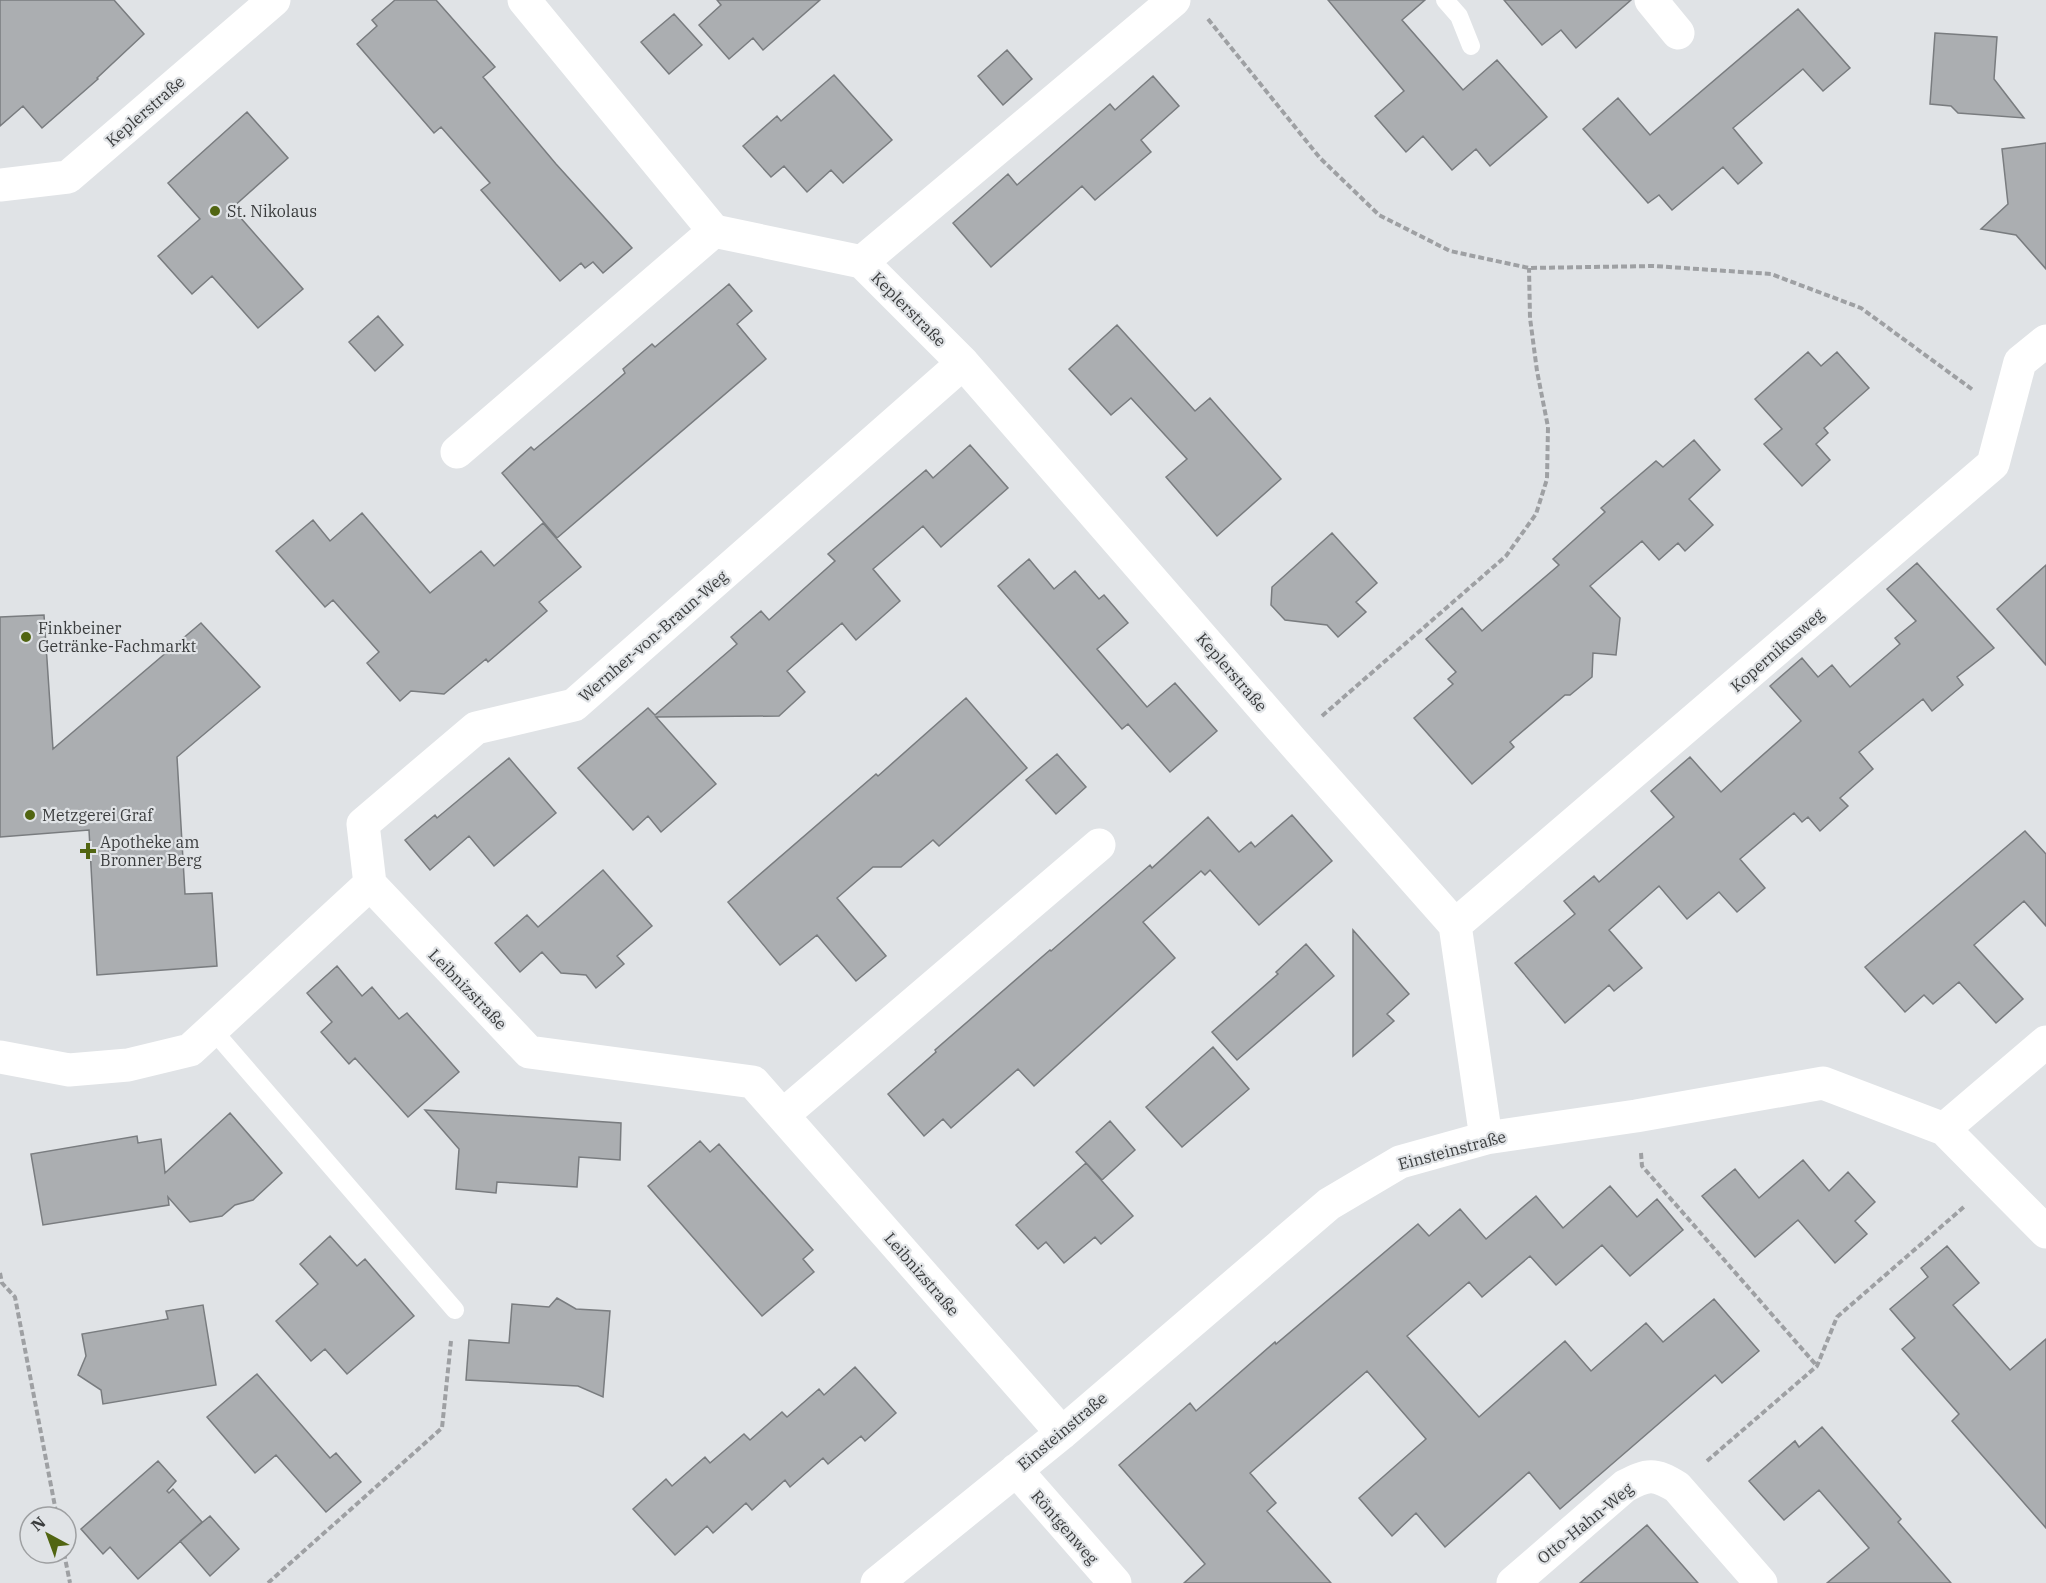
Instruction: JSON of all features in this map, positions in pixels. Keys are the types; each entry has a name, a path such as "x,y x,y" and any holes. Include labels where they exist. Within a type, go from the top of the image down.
{"street":[{"name":"Keplerstraße","path":"0,185 68,177 274,0"},
{"path":"457,452 714,231 524,0"},
{"name":"Keplerstraße","path":"862,262 1174,0"},
{"path":"1651,0 1678,33"},
{"name":"Keplerstraße","path":"714,231 862,262 963,363 1455,925"},
{"name":"Kopernikusweg","path":"1455,925 1993,464 2020,362 2046,341"},
{"name":"Wernher-von-Braun-Weg","path":"370,884 363,824 476,728 574,705 963,363"},
{"path":"783,1115 1099,845"},
{"path":"0,1057 69,1070 128,1065 190,1050 370,884"},
{"name":"Leibnizstraße","path":"370,884 529,1052 753,1082 1062,1433"},
{"path":"1455,925 1486,1138"},
{"path":"1944,1129 2046,1042"},
{"name":"Einsteinstraße","path":"878,1583 1062,1433 1329,1204 1400,1162 1486,1138 1636,1116 1823,1083 1944,1129 2046,1233"},
{"name":"Röntgenweg","path":"1016,1470 1115,1583"},
{"name":"Otto-Hahn-Weg","path":"1513,1583 1625,1486 1644,1476 1664,1479 1677,1487 1761,1583"}],"lane":[{"path":"1445,0 1459,16 1472,46"},
{"path":"212,1029 455,1310"}],"path":[{"path":"1208,19 1320,158 1379,215 1450,251 1529,268 1654,266 1771,274 1861,308 2007,415"},
{"path":"1292,741 1506,556 1536,514 1547,479 1548,427 1531,328 1529,268"},
{"path":"1636,1116 1642,1166 1817,1366"},
{"path":"1677,1487 1817,1366 1837,1317 1994,1180"},
{"path":"0,1273 2,1283 15,1297 55,1505"},
{"path":"268,1583 442,1428 455,1310"},
{"path":"66,1565 70,1583"}],"building":[{"path":"0,0 114,0 144,34 98,79 42,128 23,106 0,126"},
{"path":"395,0 436,0 495,67 483,77 556,164 632,248 603,273 593,262 585,268 581,263 560,281 481,190 490,183 441,127 434,133 357,44 377,26 372,20"},
{"path":"717,0 820,0 763,50 753,38 729,59 699,25 721,5"},
{"path":"1328,0 1425,0 1402,20 1463,90 1497,60 1547,117 1490,166 1476,149 1452,170 1423,136 1406,152 1375,116 1404,91"},
{"path":"1504,0 1631,0 1576,48 1561,30 1542,45"},
{"path":"1798,9 1850,68 1823,91 1803,69 1733,128 1762,163 1738,184 1723,167 1672,210 1659,195 1648,203 1583,129 1618,98 1650,135"},
{"path":"674,14 702,45 669,74 641,42"},
{"path":"1935,33 1997,37 1994,79 2024,118 1958,113 1951,106 1930,104"},
{"path":"1007,50 1032,79 1003,105 978,76"},
{"path":"834,75 892,140 843,183 831,170 807,192 784,166 771,177 743,146 777,116 781,121"},
{"path":"1153,76 1179,106 1141,140 1151,152 1095,200 1082,186 991,267 953,223 1008,174 1017,185 1110,104 1115,110"},
{"path":"247,112 288,158 232,208 303,289 258,328 212,276 192,294 158,256 200,219 168,183"},
{"path":"2046,143 2046,269 2016,235 1981,229 2008,204 2002,149"},
{"path":"729,284 752,311 737,324 766,359 557,538 502,473 531,447 534,450 596,398 625,373 623,369 652,344 655,347"},
{"path":"378,316 403,345 375,371 349,342"},
{"path":"1117,325 1195,411 1210,398 1281,479 1217,536 1166,477 1187,459 1131,398 1111,415 1069,369"},
{"path":"1808,352 1821,366 1837,352 1869,388 1824,428 1828,433 1816,444 1830,460 1802,486 1764,444 1782,429 1755,399"},
{"path":"1694,440 1720,470 1689,499 1713,525 1685,551 1678,543 1659,560 1642,541 1590,586 1620,618 1616,655 1593,653 1592,677 1570,695 1565,695 1510,742 1514,747 1472,784 1414,718 1453,684 1448,679 1456,672 1426,639 1462,608 1482,631 1559,565 1553,559 1605,512 1601,508 1656,461 1663,467"},
{"path":"970,445 1008,488 941,547 923,526 873,569 900,601 856,640 842,623 787,671 805,692 779,716 656,717 716,784 661,832 648,816 633,830 578,768 648,708 655,715 737,644 731,637 761,611 769,620 835,561 828,554 926,470 933,478"},
{"path":"362,513 430,593 481,551 494,566 543,523 581,567 539,602 547,611 488,662 486,659 444,694 411,691 400,701 367,663 379,652 333,600 325,607 276,551 313,520 330,541"},
{"path":"1332,533 1377,583 1356,602 1366,612 1338,637 1327,625 1285,620 1271,605 1272,587"},
{"path":"1029,559 1054,589 1075,571 1099,599 1104,595 1128,623 1097,649 1147,707 1175,683 1217,731 1170,772 1128,724 1122,729 998,586"},
{"path":"1917,563 1994,648 1957,677 1963,685 1932,711 1923,699 1859,752 1873,769 1840,798 1848,806 1820,831 1808,817 1802,822 1794,813 1740,859 1765,888 1737,912 1719,892 1687,919 1659,886 1609,930 1642,968 1614,991 1609,985 1565,1023 1515,963 1575,914 1564,901 1594,876 1599,882 1674,817 1651,791 1690,757 1721,792 1801,721 1770,686 1802,658 1818,677 1832,665 1850,687 1900,644 1895,638 1916,621 1887,589"},
{"path":"2046,565 2046,665 1997,609"},
{"path":"44,615 53,749 201,623 260,687 177,757 185,894 212,893 217,966 97,975 89,830 0,837 0,617"},
{"path":"966,698 1027,768 939,846 933,840 901,867 873,867 837,898 886,956 856,981 817,935 780,965 728,902 876,774 878,776"},
{"path":"1057,754 1086,787 1056,814 1026,780"},
{"path":"509,758 556,813 494,866 469,836 430,870 405,840 435,815 437,818"},
{"path":"1292,815 1332,861 1259,925 1210,870 1205,875 1201,871 1143,922 1175,958 1034,1086 1018,1069 951,1128 943,1119 924,1136 888,1094 1050,950 1150,865 1152,868 1208,817 1239,852 1251,842 1255,847"},
{"path":"2025,831 2046,854 2046,926 2024,901 1974,945 2023,999 1996,1023 1959,982 1933,1004 1924,995 1905,1012 1865,967"},
{"path":"603,870 652,926 617,956 624,964 596,988 586,975 561,973 542,952 520,972 495,943 527,915 538,927"},
{"path":"1353,930 1409,994 1387,1014 1394,1021 1353,1056"},
{"path":"1306,944 1334,976 1237,1060 1212,1032 1278,974 1276,972"},
{"path":"337,966 362,996 372,987 399,1019 407,1013 459,1072 408,1117 355,1058 349,1064 321,1032 332,1022 307,993"},
{"path":"1213,1047 1249,1089 1182,1147 1146,1107"},
{"path":"425,1110 621,1123 620,1160 579,1157 577,1187 497,1182 496,1193 456,1189 459,1149"},
{"path":"230,1113 282,1173 253,1200 235,1205 222,1216 190,1222 168,1197 169,1205 43,1225 31,1154 137,1136 138,1143 161,1139 165,1173"},
{"path":"1110,1121 1135,1150 1102,1180 1076,1152"},
{"path":"700,1141 710,1152 719,1144 813,1250 803,1259 814,1272 762,1316 648,1186"},
{"path":"1803,1160 1829,1191 1848,1172 1875,1202 1855,1221 1867,1234 1835,1263 1798,1220 1755,1257 1702,1196 1735,1169 1759,1198"},
{"path":"1086,1163 1133,1216 1101,1244 1095,1237 1064,1263 1046,1242 1038,1249 1016,1225"},
{"path":"1610,1186 1637,1217 1657,1199 1683,1230 1630,1276 1602,1245 1556,1285 1530,1256 1482,1297 1469,1282 1407,1336 1479,1417 1565,1341 1591,1371 1646,1323 1663,1342 1714,1299 1759,1351 1722,1383 1715,1375 1560,1509 1529,1472 1445,1547 1416,1513 1392,1536 1359,1498 1426,1439 1367,1371 1250,1473 1276,1503 1267,1511 1331,1583 1184,1583 1205,1564 1119,1465 1190,1403 1196,1411 1275,1342 1276,1344 1418,1224 1429,1236 1460,1209 1486,1239 1536,1196 1563,1228"},
{"path":"330,1236 357,1266 365,1259 414,1316 347,1374 325,1349 311,1361 276,1321 318,1284 300,1264"},
{"path":"1947,1246 1979,1283 1953,1305 2010,1370 2046,1339 2046,1528 1952,1421 1959,1414 1902,1349 1915,1338 1890,1309 1928,1277 1921,1268"},
{"path":"557,1298 576,1309 610,1311 603,1397 578,1386 466,1380 469,1340 509,1343 512,1304 549,1307"},
{"path":"203,1305 216,1385 103,1404 101,1390 78,1375 86,1356 82,1334 168,1319 166,1311"},
{"path":"855,1367 896,1413 865,1441 861,1436 828,1464 823,1458 790,1487 785,1480 752,1510 746,1503 713,1533 707,1526 675,1555 633,1509 666,1479 672,1486 705,1457 710,1463 744,1434 750,1440 782,1412 787,1417 819,1389 824,1395"},
{"path":"257,1374 330,1458 336,1453 361,1482 326,1512 276,1455 255,1473 207,1417"},
{"path":"1822,1427 1901,1519 1898,1522 1951,1583 1827,1583 1869,1548 1819,1490 1784,1520 1749,1481 1795,1441 1799,1447"},
{"path":"158,1461 176,1481 167,1491 169,1493 173,1489 202,1522 138,1579 110,1547 103,1554 81,1529"},
{"path":"210,1516 239,1549 210,1576 180,1541"},
{"path":"1647,1525 1698,1583 1580,1583"}],"place":[{"name":"St. Nikolaus","path":"215,211"},
{"name":"Finkbeiner Getränke-Fachmarkt","path":"26,637"},
{"name":"Metzgerei Graf","path":"30,815"},
{"name":"Apotheke am Bronner Berg","path":"88,851"}]}
